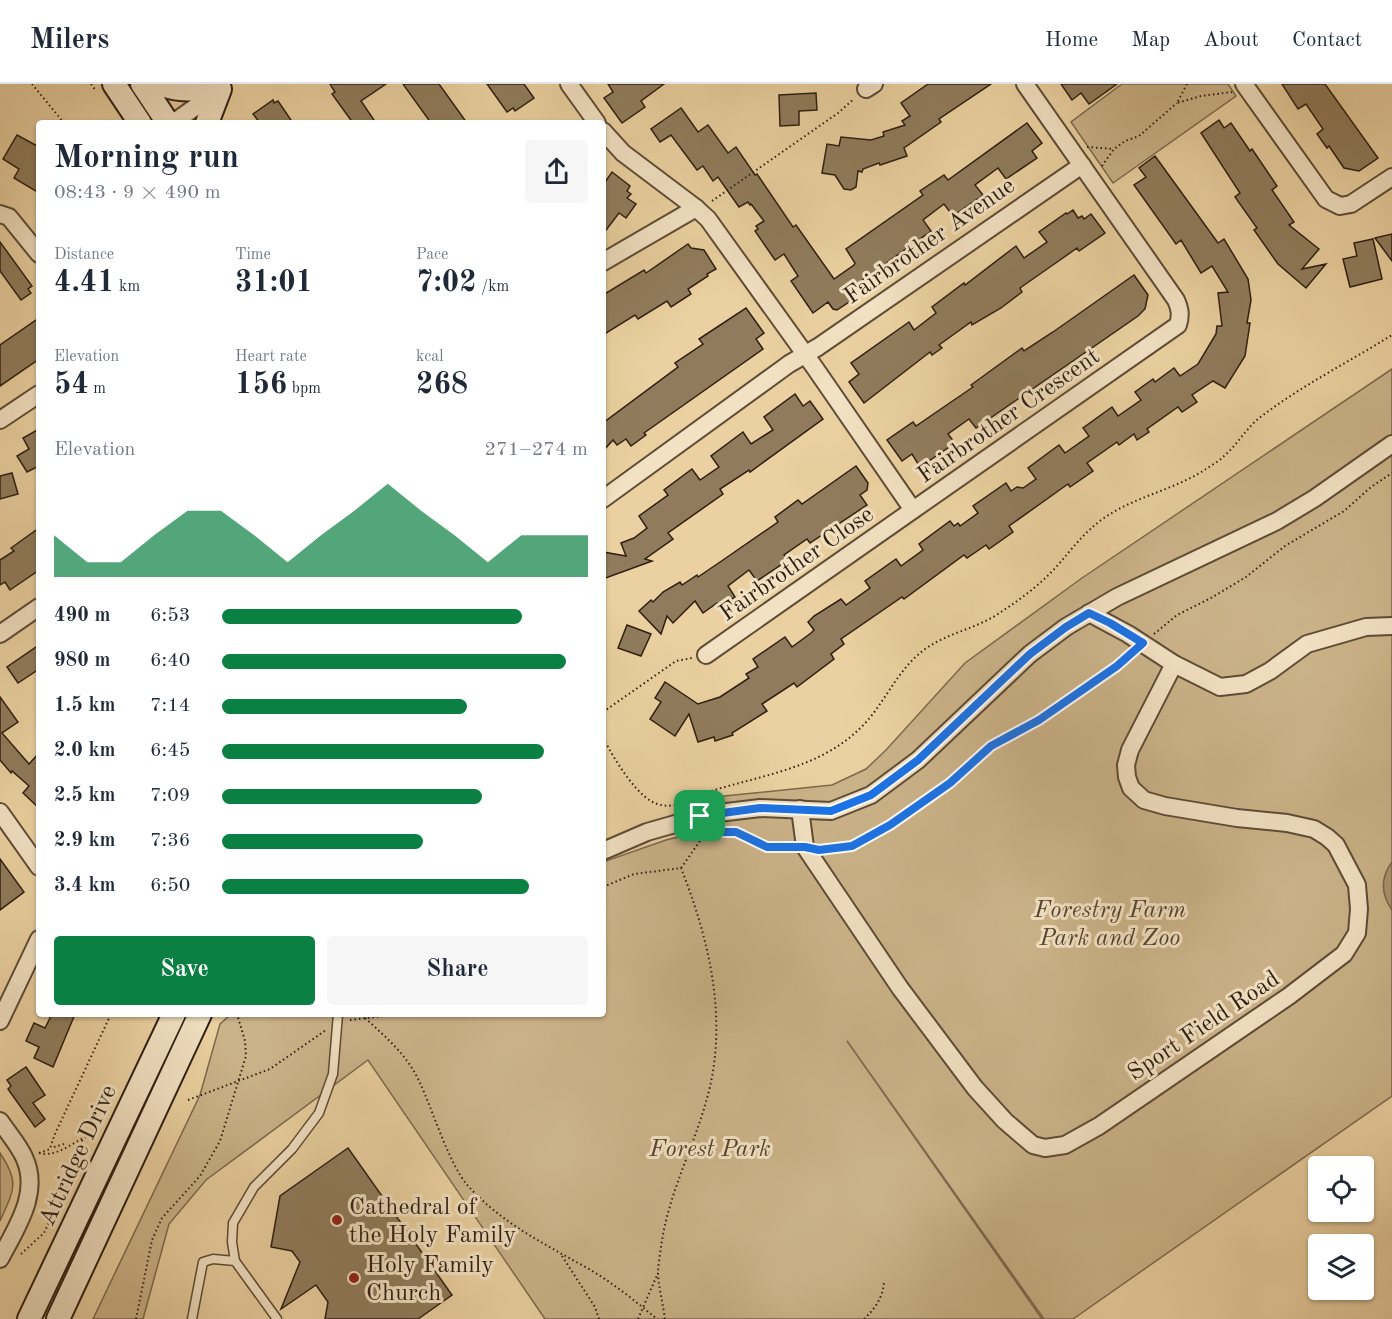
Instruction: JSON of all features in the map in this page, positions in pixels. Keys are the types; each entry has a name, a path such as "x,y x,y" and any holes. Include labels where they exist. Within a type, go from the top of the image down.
{"main road":[{"path":"114,84 138,120"},
{"path":"142,84 166,120"},
{"path":"160,84 166,87 183,88 224,87 208,120"},
{"name":"Attridge Drive","path":"29,1319 173,1017"},
{"path":"58,1319 199,1017"},
{"path":"190,1036 213,1017"}],"street":[{"path":"569,84 595,120"},
{"name":"Fairbrother Crescent","path":"606,134 623,153 702,205 716,229 914,510 1178,325 1180,308 1176,300 1025,84"},
{"path":"177,120 224,87"},
{"path":"1240,88 1326,199 1340,206 1351,204 1392,177"},
{"name":"Fairbrother Avenue","path":"606,497 789,364 1082,165"},
{"path":"606,260 702,205"},
{"path":"0,214 9,217 36,250"},
{"path":"0,420 36,396"},
{"path":"606,850 699,809 760,808 831,811 871,795 918,760 1030,654 1066,627 1117,597 1277,521 1315,498 1392,444"},
{"name":"Fairbrother Close","path":"706,655 914,510"},
{"path":"0,633 36,609"},
{"path":"1089,613 1110,623 1174,664 1220,687 1246,684 1270,671 1307,645 1366,627 1392,626"},
{"name":"Sport Field Road","path":"800,809 805,847 900,988 975,1088 1011,1126 1033,1145 1045,1148 1065,1145 1099,1126 1289,996 1344,954 1357,933 1358,885 1336,845 1327,837 1314,830 1287,823 1237,818 1165,806 1144,800 1131,788 1126,777 1130,750 1174,664"},
{"path":"0,812 36,863"},
{"path":"0,1021 36,945"},
{"path":"0,1121 24,1157 30,1183 26,1206 8,1259"}],"lane":[{"path":"277,1319 235,1260 232,1242 233,1222 254,1187 292,1149 319,1113 333,1074 338,1018"},
{"path":"192,1319 203,1262 213,1259 235,1260"}],"path":[{"path":"32,84 62,120"},
{"path":"1114,149 1082,146 1082,165 1100,170 1114,149 1125,141 1139,136 1177,103 1187,84"},
{"path":"702,205 840,111 870,87"},
{"path":"1177,103 1240,88"},
{"path":"705,834 699,809 705,792 788,770 834,748 867,720 908,664 925,649 944,637 976,626 999,614 1043,581 1071,548 1103,519 1126,504 1178,484 1204,470 1225,456 1257,420 1314,381 1392,335"},
{"path":"606,885 634,874 681,868 705,834 715,832 736,832 767,847 805,847 819,850 852,846 890,825 950,783 991,746 1039,720 1081,692 1117,666 1177,615 1246,577 1285,546 1344,511 1392,473"},
{"path":"606,710 676,661"},
{"path":"606,743 620,766 644,796 659,805 699,809"},
{"path":"638,1319 658,1273 672,1193 706,1104 716,1043 716,1001 706,945 696,907 681,868"},
{"path":"90,1136 58,1152 44,1155 39,1153 50,1149 110,1017"},
{"path":"136,1319 152,1240 162,1218 200,1176 220,1141 246,1056 245,1041 238,1017"},
{"path":"188,1100 270,1069 338,1018 374,1017"},
{"path":"365,1018 406,1056 420,1081 455,1166 466,1184 493,1211 517,1229 589,1269 657,1319"},
{"path":"8,1259 44,1233 66,1186 83,1138"},
{"path":"54,1148 64,1144"},
{"path":"560,1254 595,1307 599,1319"},
{"path":"658,1273 665,1319"},
{"path":"864,1319 872,1312 884,1291 884,1282"}],"green space":[{"path":"1122,84 1228,84 1236,96 1113,183 1071,122"},
{"name":"Forestry Farm Park and Zoo","path":"1392,369 1392,1096 1073,1319 1044,1319 847,1041 1042,1319 545,1319 368,1060 206,1180 169,1224 143,1319 93,1319 200,1095 220,1024 228,1017 606,1017 606,861 666,840 698,832 677,798 724,796 832,785 866,769 965,663 1082,578"},
{"path":"0,1153 10,1172 13,1187 0,1221"}],"shaded area":[{"path":"1392,862 1392,910 1383,886 1385,874"}],"building":[{"path":"330,84 386,84 361,101 374,120 351,120 332,94 335,92"},
{"path":"403,84 439,84 465,120 429,120"},
{"path":"487,84 524,84 534,98 515,111 513,108 507,112"},
{"path":"608,84 664,84 641,101 645,107 622,123 604,98 613,92"},
{"path":"928,84 991,84 939,119 941,122 904,148 907,156 880,165 879,163 863,169 862,172 858,171 856,187 851,190 844,189 835,175 822,173 827,144 839,146 841,137 871,140 884,136 883,132 905,125 902,121 910,116 901,103"},
{"path":"1061,84 1117,84 1089,104 1081,93 1072,100"},
{"path":"1282,84 1325,84 1378,158 1359,171 1344,168 1329,146 1327,148 1317,134 1323,129 1306,104 1298,109"},
{"path":"816,93 817,110 799,111 799,125 780,126 779,95"},
{"path":"273,100 274,103 278,101 291,120 258,120 253,114"},
{"path":"681,108 698,132 708,125 728,153 736,147 793,227 796,225 834,279 855,263 846,249 923,195 920,191 944,175 948,180 1027,123 1042,143 1032,151 1037,158 1006,179 998,168 975,185 983,195 953,216 944,204 923,220 931,231 849,290 855,298 837,310 833,309 828,302 813,313 791,281 798,276 784,254 775,260 755,231 758,229 756,226 764,221 751,204 748,202 739,207 718,177 713,181 703,166 697,170 671,135 660,142 651,129"},
{"path":"1219,120 1224,128 1231,123 1277,186 1272,190 1294,222 1289,225 1319,249 1302,269 1326,264 1306,288 1278,264 1254,230 1257,228 1235,197 1240,193 1201,133"},
{"path":"17,135 36,145 36,191 14,178 19,169 3,159"},
{"path":"1155,156 1218,243 1224,239 1248,279 1251,300 1245,356 1225,388 1213,381 1192,395 1197,402 1182,412 1178,407 1147,429 1149,432 1137,440 1134,434 1119,445 1117,442 1087,463 1093,471 1070,487 1068,484 1009,526 1013,532 989,549 986,545 967,558 964,555 904,599 902,597 841,639 844,644 831,654 834,659 797,687 794,683 762,704 767,711 732,733 733,735 715,741 714,737 698,742 689,714 675,736 650,719 661,702 655,698 665,682 698,704 720,697 749,678 746,674 758,667 753,659 785,637 792,647 814,630 808,622 814,616 841,599 846,605 870,588 865,581 896,559 901,566 923,550 919,544 950,521 954,526 958,523 960,526 978,513 973,506 1006,483 1011,491 1017,487 1023,488 1036,479 1028,468 1059,445 1065,453 1089,436 1083,428 1112,407 1118,416 1141,400 1135,392 1153,379 1155,382 1174,368 1180,376 1198,364 1216,334 1217,326 1222,326 1218,293 1228,292 1212,266 1201,273 1181,240 1176,244 1134,185 1146,177 1139,168"},
{"path":"612,172 630,186 627,191 631,194 627,198 636,204 626,218 619,213 606,230 606,181"},
{"path":"1073,210 1078,218 1082,216 1084,219 1091,214 1105,233 1079,251 1077,248 1020,288 1022,292 1001,308 972,325 971,322 939,345 942,348 932,355 930,352 864,403 849,382 859,374 851,363 909,322 914,330 936,313 932,307 1016,246 1024,258 1047,242 1039,232"},
{"path":"1392,234 1392,261 1375,238"},
{"path":"1373,239 1382,279 1350,287 1343,259 1357,256 1354,243"},
{"path":"0,242 32,286 28,289 31,293 21,300 0,271"},
{"path":"688,244 691,248 704,250 716,269 688,289 691,294 671,307 667,301 638,319 635,315 606,333 606,293 644,270 646,273"},
{"path":"1134,275 1148,295 1145,309 1138,316 976,428 969,419 948,434 955,443 920,467 912,454 902,461 887,440 913,422 916,426 973,387 971,385 1022,348 1024,351"},
{"path":"746,308 764,333 756,339 763,349 644,433 646,435 631,446 626,439 617,445 613,440 606,448 606,421 678,367 675,363 703,344 699,339"},
{"path":"36,320 36,361 0,386 0,345"},
{"path":"795,394 803,406 810,401 823,419 750,472 749,470 720,489 723,494 668,533 673,539 645,559 652,561 606,578 606,553 626,556 621,543 634,538 647,528 639,516 668,495 664,490 692,469 700,480 719,467 711,456 743,432 751,444 773,430 764,417"},
{"path":"36,431 36,468 27,472 17,456 29,449 23,438"},
{"path":"856,466 868,483 867,490 860,495 867,505 810,543 807,539 784,555 788,560 757,581 749,570 728,586 735,597 720,607 717,603 703,613 695,601 673,623 667,616 661,634 639,611 651,600 653,602 663,592 680,582 682,585 697,575 698,577 778,522 775,517 798,500 802,504"},
{"path":"12,473 18,494 0,499 0,476"},
{"path":"36,530 36,572 10,590 5,582 0,585 0,560 14,551 11,548"},
{"path":"627,625 651,634 641,656 618,648"},
{"path":"36,647 36,671 18,683 7,667"},
{"path":"0,697 18,722 2,733 29,764 36,756 36,805 23,793 29,786 12,771 11,773 0,760"},
{"path":"0,859 24,892 0,910"},
{"path":"50,1017 74,1017 53,1067 34,1058 39,1047 26,1041 34,1023 45,1028"},
{"path":"26,1067 45,1095 33,1103 45,1119 35,1127 8,1089 11,1086 7,1080"},
{"name":"Cathedral of the Holy Family","path":"348,1148 452,1295 418,1319 325,1319 328,1302 316,1285 281,1309 300,1262 292,1251 271,1247 280,1196"}],"place":[{"name":"Cathedral of the Holy Family","path":"337,1220"},
{"name":"Holy Family Church","path":"354,1278"}],"route":[{"path":"1089,613 1143,643 1117,666 1081,692 1039,720 991,746 950,783 890,825 852,846 819,850 805,847 767,847 736,832 705,834 700,816 760,808 831,811 871,795 918,760 1030,654 1089,613"}],"park label":[{"name":"Forest Park","path":"710,1148"}]}
